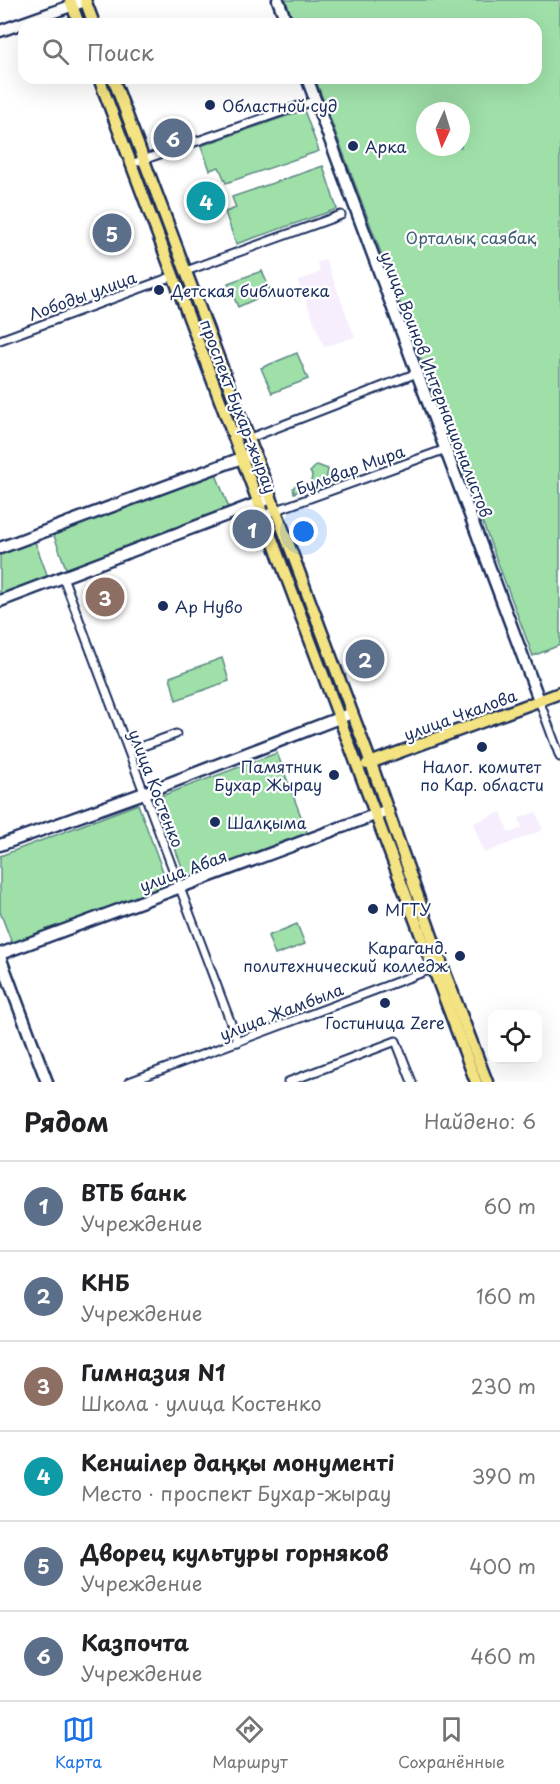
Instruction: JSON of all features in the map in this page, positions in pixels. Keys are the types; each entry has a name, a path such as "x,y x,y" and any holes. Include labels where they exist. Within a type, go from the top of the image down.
{"main road":[{"path":"278,0 285,18"},
{"path":"29,18 58,5 85,1 92,18"},
{"path":"71,3 77,18"},
{"path":"0,31 18,23"},
{"name":"проспект Бухар-жырау","path":"101,84 375,814 487,1082"},
{"name":"проспект Бухар-жырау","path":"115,84 388,810 476,1082"},
{"name":"улица Воинов Интернационалистов","path":"309,84 539,700"},
{"path":"0,548 255,453"},
{"path":"0,601 271,498"},
{"name":"улица Чкалова","path":"358,768 560,693"},
{"path":"0,845 144,793 352,713"},
{"name":"улица Абая","path":"0,955 388,810"},
{"path":"0,955 47,1082"}],"street":[{"path":"131,164 316,100"},
{"path":"186,271 341,215"},
{"name":"Лободы улица","path":"0,340 174,276"},
{"path":"250,438 417,373"},
{"name":"Бульвар Мира","path":"263,515 446,450"},
{"name":"улица Костенко","path":"63,577 238,1041"},
{"path":"539,700 560,757"},
{"path":"129,751 176,734"},
{"name":"улица Жамбыла","path":"129,1082 438,966"},
{"path":"288,1082 396,1041 412,1082"}],"shaded area":[{"path":"326,260 355,337 324,347 298,281 320,272 317,262"},
{"path":"501,812 509,833 522,828 519,818 536,812 543,830 484,853 473,823"}],"green space":[{"name":"Орталық саябақ","path":"285,0 560,0 560,645 533,656 317,84 542,84 542,18 292,18"},
{"path":"304,110 319,151 226,183 219,167 210,170 201,146"},
{"path":"323,166 337,209 236,244 225,212 236,208 232,197"},
{"path":"262,271 271,292 238,307 228,283"},
{"path":"297,353 308,379 272,393 261,368"},
{"path":"317,465 328,469 326,481 294,493 293,488 298,483 305,486 311,482 310,472"},
{"path":"216,474 230,511 67,571 53,533"},
{"path":"35,542 48,577 0,595 0,555"},
{"path":"222,658 229,681 176,700 170,677"},
{"path":"277,753 308,835 187,880 156,798"},
{"path":"138,804 168,885 12,943 0,912 0,856"},
{"path":"297,924 305,944 275,955 268,936"}],"place":[{"name":"Областной суд","path":"210,105"},
{"name":"Казпочта","path":"173,138"},
{"name":"Арка","path":"353,146"},
{"name":"Кеншілер даңқы монументі","path":"206,201"},
{"name":"Дворец культуры горняков","path":"112,233"},
{"name":"Детская библиотека","path":"159,290"},
{"name":"ВТБ банк","path":"252,529"},
{"name":"Гимназия N1","path":"105,597"},
{"name":"Ар Нуво","path":"163,606"},
{"name":"КНБ","path":"365,659"},
{"name":"Налог. комитет по Кар. области","path":"482,747"},
{"name":"Памятник Бухар Жырау","path":"334,775"},
{"name":"Шалқыма","path":"215,822"},
{"name":"МГТУ","path":"373,909"},
{"name":"Караганд. политехнический колледж","path":"460,956"},
{"name":"Гостиница Zere","path":"385,1003"}]}
